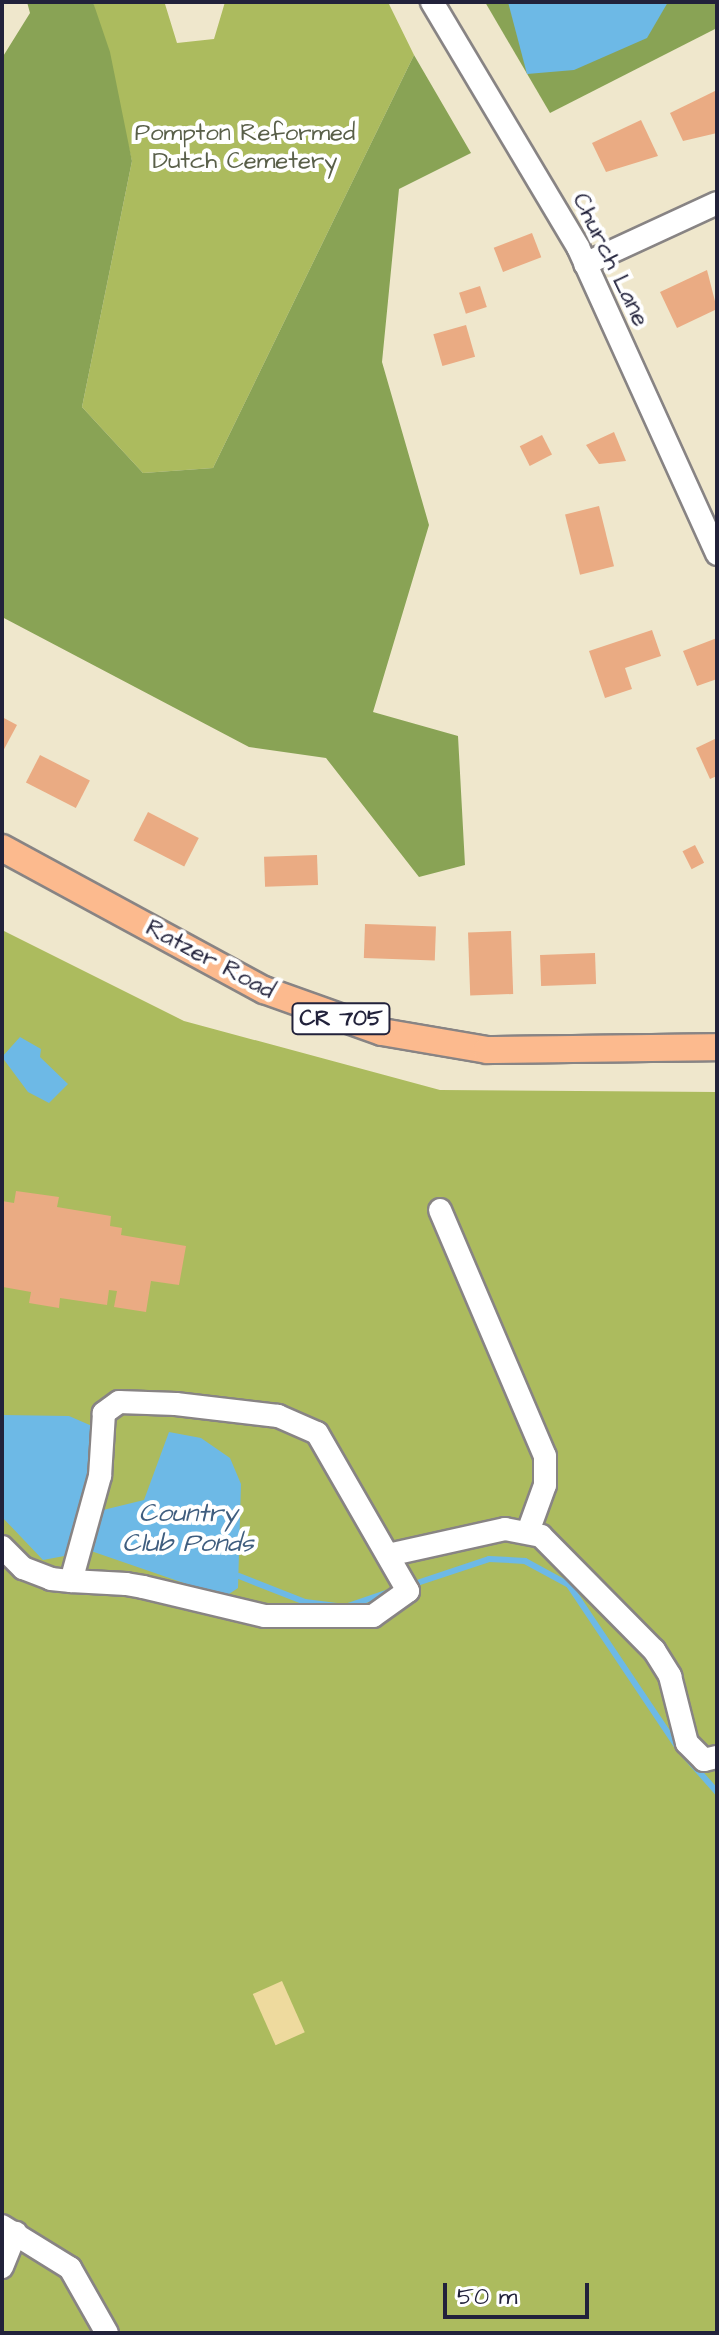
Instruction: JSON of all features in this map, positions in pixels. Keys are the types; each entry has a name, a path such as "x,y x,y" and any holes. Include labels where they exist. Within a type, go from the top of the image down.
{"main road":[{"name":"Ratzer Road","path":"2,848 264,990 382,1032 487,1050 717,1047"}],"street":[{"name":"Church Lane","path":"432,2 585,264 717,554"},
{"path":"585,264 717,203"},
{"path":"440,1210 543,1448 545,1485 529,1529"},
{"path":"2,1547 35,1574 71,1581 143,1587 265,1616 332,1620 373,1616 404,1585 326,1442 278,1416 113,1403 104,1413 100,1476 73,1551 71,1581"},
{"path":"388,1555 529,1529"},
{"path":"529,1529 654,1650 670,1676 687,1743 704,1760 717,1757"},
{"path":"2,2267 9,2229 70,2268 107,2333"}],"green space":[{"path":"27,2 93,2 110,52 132,161 82,407 143,473 213,468 414,55 471,153 399,189 382,362 429,525 373,712 458,736 465,865 419,877 326,758 249,747 2,617 2,58 30,13"},
{"name":"Pompton Reformed Dutch Cemetery","path":"93,2 165,4 177,43 214,39 225,2 388,2 414,55 213,468 143,473 82,407 132,161"},
{"path":"485,2 717,2 717,28 550,113"},
{"path":"2,930 184,1021 440,1090 717,1092 717,2333 2,2333"}],"sand":[{"path":"282,1981 305,2032 276,2045 253,1994"}],"water":[{"path":"508,2 668,2 647,38 574,70 527,74"},
{"path":"20,1037 41,1049 40,1057 68,1084 49,1103 28,1092 2,1057"},
{"name":"Country Club Ponds","path":"2,1415 69,1416 92,1426 99,1511 144,1500 169,1432 201,1438 230,1458 241,1484 238,1588 226,1596 91,1551 43,1560 2,1517"}],"building":[{"path":"717,90 717,133 683,141 670,113"},
{"path":"641,120 658,156 606,172 592,143"},
{"path":"532,233 541,257 503,272 494,248"},
{"path":"707,270 717,309 677,328 660,292"},
{"path":"480,286 487,307 466,314 459,293"},
{"path":"466,325 475,357 442,366 433,334"},
{"path":"614,432 626,461 599,464 586,445"},
{"path":"542,435 552,455 530,466 520,446"},
{"path":"599,506 614,566 580,575 565,514"},
{"path":"652,630 661,656 625,668 632,689 605,698 589,651"},
{"path":"717,638 717,679 697,686 683,651"},
{"path":"2,717 17,725 2,753"},
{"path":"717,738 717,776 710,779 696,748"},
{"path":"40,755 90,780 76,808 26,783"},
{"path":"148,812 199,838 184,866 133,841"},
{"path":"695,845 704,863 692,869 683,851"},
{"path":"317,855 318,885 265,887 264,857"},
{"path":"365,924 436,926 435,960 364,958"},
{"path":"511,931 513,994 470,995 468,933"},
{"path":"595,953 596,984 541,986 540,955"},
{"path":"16,1191 59,1197 57,1207 111,1216 110,1226 122,1228 121,1235 186,1246 179,1285 151,1281 146,1312 114,1307 117,1291 109,1290 107,1305 60,1298 59,1308 29,1303 31,1292 3,1287 2,1201 14,1203"}],"waterway":[{"path":"411,1585 489,1559 525,1561 569,1585 678,1748"},
{"path":"239,1576 305,1602 345,1607 392,1591"},
{"path":"685,1756 717,1792"}]}
